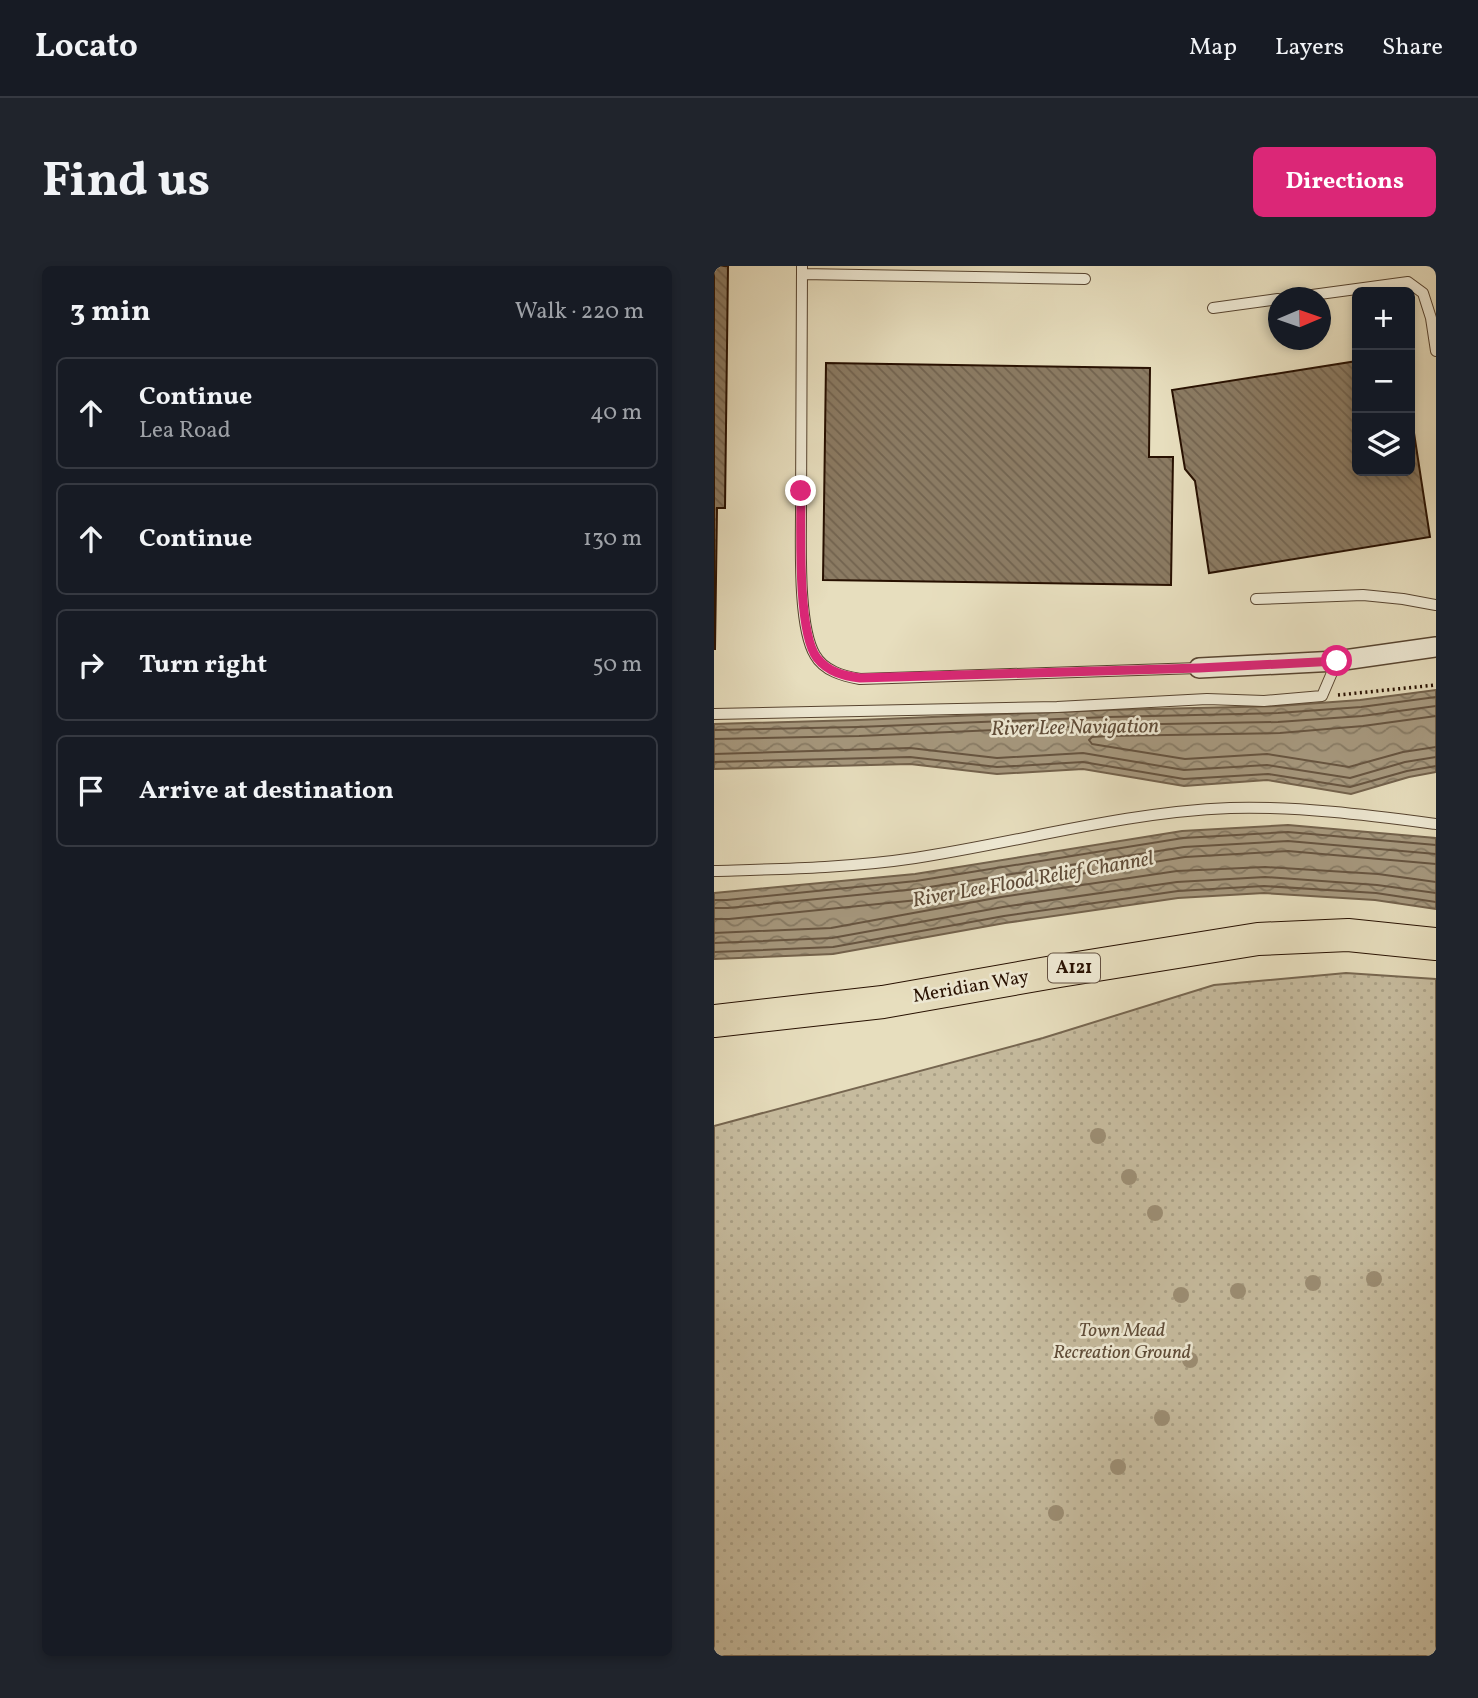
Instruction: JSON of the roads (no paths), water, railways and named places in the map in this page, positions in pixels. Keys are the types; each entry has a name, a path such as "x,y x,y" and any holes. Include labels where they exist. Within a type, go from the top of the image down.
{"main road":[{"name":"Meridian Way","path":"714,1021 883,1002 1258,939 1348,935 1436,944"}],"street":[{"path":"1199,668 1337,661 1436,647"}],"lane":[{"path":"1086,279 802,270 803,587 809,643 823,665 834,672 860,678 1199,668"},
{"path":"1331,292 1408,282 1423,293 1431,318 1436,351"},
{"path":"1213,308 1268,300"},
{"path":"1256,599 1363,595 1403,598 1436,605"},
{"path":"714,714 1057,707 1206,699 1264,701 1322,696 1337,661"},
{"path":"714,871 808,868 913,859 1113,822 1228,808 1332,811 1436,824"}],"water":[{"name":"River Lee Navigation","path":"1436,690 1436,772 1351,794 1267,780 1184,786 1083,769 997,774 910,764 714,769 714,724 1278,706 1360,700"},
{"name":"River Lee Flood Relief Channel","path":"1288,825 1436,838 1436,909 1375,900 1264,893 1178,898 1005,923 833,954 714,959 714,893 915,874 1182,831"}],"park label":[{"name":"Town Mead Recreation Ground","path":"1122,1342"}]}
